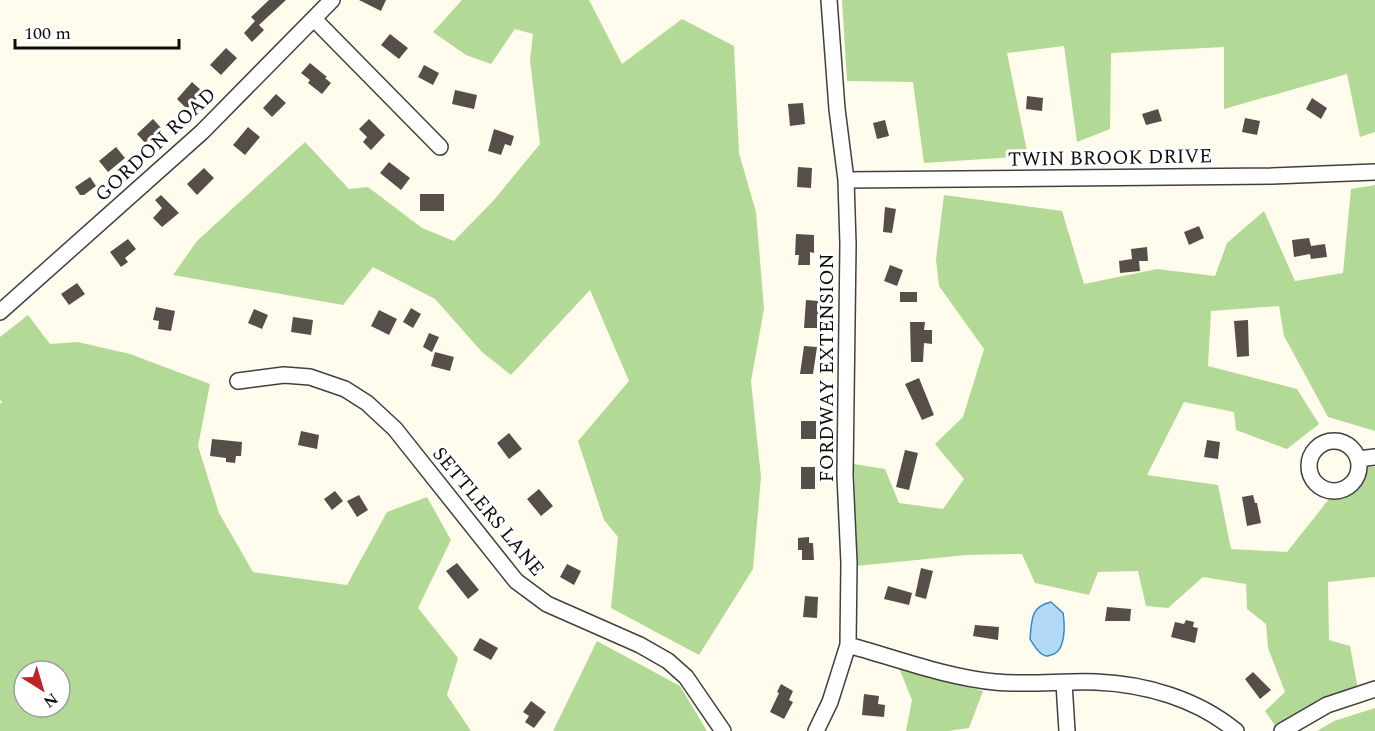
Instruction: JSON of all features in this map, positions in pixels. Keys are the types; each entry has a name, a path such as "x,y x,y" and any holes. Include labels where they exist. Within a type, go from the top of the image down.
{"street":[{"name":"GORDON ROAD","path":"0,312 202,132 332,0"},
{"name":"FORDWAY EXTENSION","path":"816,731 830,702 848,645 849,563 845,475 848,296 846,180 837,109 830,0"},
{"path":"314,19 440,147"},
{"name":"TWIN BROOK DRIVE","path":"846,180 1283,176 1375,172"},
{"name":"SETTLERS LANE","path":"238,381 284,375 310,377 345,389 367,403 395,429 516,581 547,604 640,645 668,661 686,677 723,731"},
{"path":"1358,459 1375,457"},
{"path":"848,645 957,675 995,682 1121,684 1170,695 1205,710 1236,731"},
{"path":"1064,682 1067,731"},
{"path":"1282,731 1327,705 1375,689"}],"green space":[{"path":"462,0 589,0 622,64 682,19 734,46 739,153 756,212 764,309 751,381 761,477 753,569 699,655 611,608 618,537 604,520 578,441 629,381 590,290 511,375 482,352 435,299 373,267 343,305 173,275 197,241 305,142 349,189 368,187 422,228 454,241 493,201 540,144 530,60 533,34 515,29 491,64 466,55 433,32"},
{"path":"842,0 1375,0 1375,132 1360,137 1347,74 1224,109 1224,47 1111,53 1110,129 1077,142 1064,46 1007,53 1028,156 924,163 913,82 847,81"},
{"path":"1375,185 1375,431 1328,417 1284,336 1279,306 1211,311 1208,366 1297,389 1319,424 1287,449 1236,430 1234,412 1184,402 1147,475 1218,485 1231,549 1287,552 1333,494 1352,489 1365,466 1375,467 1375,577 1328,582 1329,640 1350,646 1358,689 1278,730 1265,711 1285,692 1268,648 1266,624 1247,609 1246,584 1203,577 1168,608 1146,606 1138,571 1098,572 1089,595 1035,583 1022,554 967,555 856,566 854,464 885,469 899,503 943,509 964,479 935,444 963,417 984,349 939,286 936,259 944,195 1062,211 1084,284 1157,269 1215,276 1227,243 1264,211 1295,281 1343,273 1351,189"},
{"path":"28,315 50,344 78,342 130,354 210,384 198,446 219,513 253,572 347,585 387,512 427,497 451,540 418,608 458,658 447,695 471,731 0,731 0,404 2,402 0,399 0,337"},
{"path":"597,641 680,686 707,731 553,731"},
{"path":"899,668 983,691 969,728 948,731 906,731 912,700"},
{"path":"1375,708 1375,731 1317,731 1334,721"}],"water":[{"path":"1051,602 1063,613 1064,631 1059,649 1056,653 1046,656 1038,651 1030,639 1033,615 1039,607"}],"building":[{"path":"269,0 286,0 259,25 264,30 252,42 244,33 255,21 251,17"},
{"path":"359,0 386,0 381,11"},
{"path":"390,34 408,48 399,59 381,45"},
{"path":"226,48 237,58 221,75 210,65"},
{"path":"310,63 331,83 322,94 308,83 310,80 301,73"},
{"path":"424,65 439,73 433,85 418,77"},
{"path":"192,82 203,92 187,109 177,99"},
{"path":"455,90 477,95 474,109 452,104"},
{"path":"276,94 286,103 272,117 263,108"},
{"path":"1027,96 1043,98 1042,111 1026,109"},
{"path":"1312,98 1327,108 1321,119 1306,109"},
{"path":"803,103 805,124 790,126 788,104"},
{"path":"1158,109 1162,121 1146,125 1142,114"},
{"path":"1245,118 1260,121 1257,135 1242,132"},
{"path":"153,119 162,129 146,144 137,134"},
{"path":"369,119 385,135 371,150 363,142 367,137 359,129"},
{"path":"885,120 889,136 877,139 873,123"},
{"path":"248,127 260,137 245,155 233,145"},
{"path":"494,129 514,136 511,146 505,144 501,155 488,151"},
{"path":"116,147 125,158 108,172 99,161"},
{"path":"389,162 410,178 401,190 380,173"},
{"path":"798,167 812,168 811,188 797,187"},
{"path":"204,168 214,178 197,195 187,184"},
{"path":"90,177 96,186 84,195 80,195 75,187"},
{"path":"420,194 444,194 444,211 420,211"},
{"path":"161,195 179,213 162,227 153,218 162,208 155,200"},
{"path":"885,207 896,209 892,233 883,232"},
{"path":"1199,226 1204,238 1189,245 1184,232"},
{"path":"796,234 814,235 814,253 810,252 810,265 798,265 799,255 795,255"},
{"path":"1309,238 1311,246 1325,244 1327,257 1311,259 1310,254 1294,257 1292,240"},
{"path":"128,239 136,249 125,258 128,262 121,267 110,252"},
{"path":"1147,247 1148,261 1139,261 1140,271 1120,273 1119,261 1132,259 1131,249"},
{"path":"890,265 903,270 897,286 884,281"},
{"path":"77,283 85,294 69,305 61,294"},
{"path":"900,292 917,292 917,302 900,302"},
{"path":"806,300 819,301 818,328 804,328"},
{"path":"156,307 175,311 171,331 158,329 159,321 153,320"},
{"path":"411,308 421,314 413,328 403,322"},
{"path":"254,309 268,315 262,329 248,323"},
{"path":"379,310 397,319 389,335 371,326"},
{"path":"293,317 313,320 311,335 291,332"},
{"path":"1248,320 1249,356 1237,357 1234,321"},
{"path":"910,322 925,322 924,330 932,330 932,344 924,343 923,362 911,362"},
{"path":"429,333 439,337 432,352 423,347"},
{"path":"804,346 817,347 813,374 800,374"},
{"path":"435,352 454,357 450,371 431,366"},
{"path":"919,378 934,415 922,420 905,384"},
{"path":"801,421 816,421 816,439 801,439"},
{"path":"301,431 319,435 317,449 298,445"},
{"path":"509,433 522,449 509,459 497,443"},
{"path":"212,439 242,442 241,456 236,456 235,463 226,462 226,458 210,456"},
{"path":"1207,440 1220,442 1218,459 1204,457"},
{"path":"905,450 918,453 909,490 896,487"},
{"path":"801,467 815,467 815,489 801,489"},
{"path":"539,489 553,506 541,516 527,499"},
{"path":"335,491 343,501 332,510 324,499"},
{"path":"359,495 368,510 357,517 347,501"},
{"path":"1253,495 1261,523 1247,526 1242,497"},
{"path":"809,537 809,543 813,543 814,560 802,560 802,550 798,550 798,538"},
{"path":"457,563 479,590 468,599 446,571"},
{"path":"567,564 581,571 574,585 560,577"},
{"path":"921,568 933,571 926,599 915,596"},
{"path":"888,586 912,593 909,605 884,599"},
{"path":"805,596 818,597 817,618 803,617"},
{"path":"1107,607 1131,609 1130,621 1105,621"},
{"path":"1186,620 1194,622 1193,627 1198,628 1195,643 1171,637 1175,622 1184,624"},
{"path":"975,625 999,627 998,640 973,636"},
{"path":"480,638 498,648 491,660 473,650"},
{"path":"1253,672 1271,690 1260,699 1245,679"},
{"path":"781,684 793,691 789,700 793,702 784,719 770,712"},
{"path":"864,694 879,696 878,704 885,705 884,717 862,715"},
{"path":"531,701 546,712 534,728 525,722 529,716 523,712"}]}
